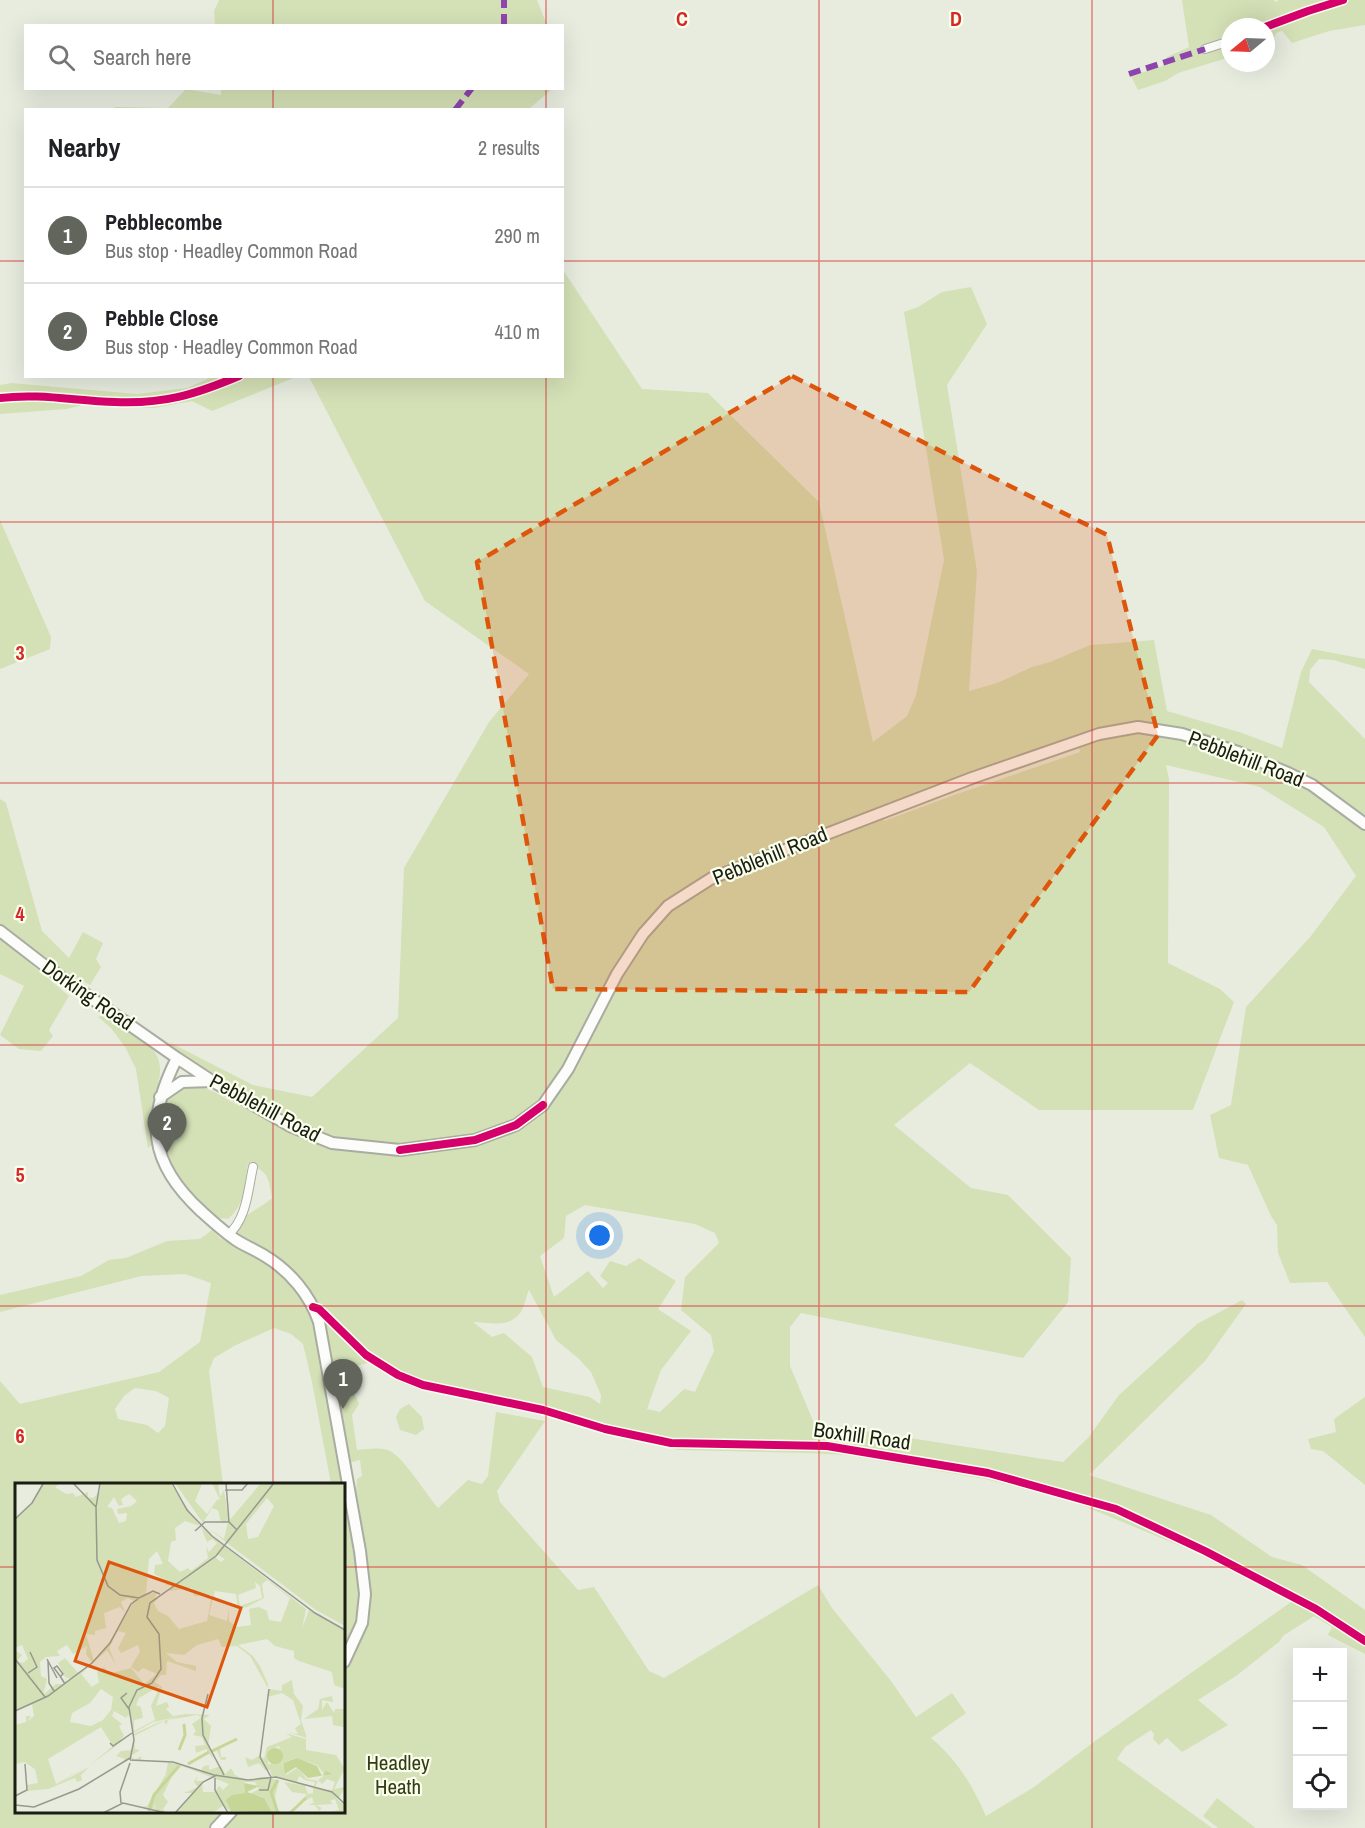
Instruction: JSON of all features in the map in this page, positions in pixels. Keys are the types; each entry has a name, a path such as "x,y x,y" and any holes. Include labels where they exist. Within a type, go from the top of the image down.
{"main road":[{"name":"Pebblehill Road","path":"177,1058 290,1126 312,1137 332,1143 400,1150 475,1140 516,1125 543,1105 568,1069 617,974 636,944 668,906 712,878 972,777 1099,734 1138,727 1182,734 1238,752 1288,772 1312,785 1365,824"},
{"name":"Dorking Road","path":"0,931 44,965 177,1058"},
{"path":"177,1058 160,1097 156,1134 164,1166 182,1192 228,1234 277,1264 299,1286 313,1307 321,1332 360,1551 365,1594 362,1623 345,1660"},
{"path":"160,1097 182,1082 212,1081"},
{"path":"216,1828 230,1813"}],"street":[{"path":"1275,23 1343,0"},
{"path":"1205,49 1221,43"},
{"path":"228,1234 238,1224 245,1207 253,1167"},
{"name":"Boxhill Road","path":"313,1307 319,1309 366,1355 398,1375 423,1385 543,1410 617,1432 671,1443 827,1446 988,1473 1116,1509 1205,1551 1316,1609 1365,1641"},
{"path":"321,1332 333,1323"}],"highlighted area":[{"path":"792,376 1107,535 1158,735 969,992 553,989 477,562"}],"green space":[{"path":"219,0 537,0 547,24 215,24 214,11"},
{"path":"1182,0 1273,0 1277,2 1278,0 1365,0 1365,25 1329,31 1292,43 1282,31 1275,36 1275,18 1221,18 1221,60 1178,73 1165,81 1138,90 1131,76 1163,66 1167,57 1189,47"},
{"path":"185,90 221,95 221,90 551,90 530,108 168,108"},
{"path":"116,107 168,108 113,108"},
{"name":"Headley Heath","path":"564,272 642,389 708,393 819,502 873,742 907,716 916,695 944,560 904,312 918,307 942,292 971,287 987,324 947,385 977,571 969,691 997,683 1090,645 1154,640 1167,711 1242,733 1282,748 1301,672 1312,649 1365,659 1365,669 1333,660 1319,659 1310,670 1309,682 1365,739 1365,1337 1327,1282 1290,1283 1278,1253 1277,1225 1248,1165 1219,1158 1210,1115 1231,1105 1246,1007 1311,936 1356,876 1324,827 1260,787 1166,765 1169,779 1168,963 1220,989 1234,1002 1193,1110 1039,1110 970,1063 894,1125 971,1188 1008,1195 1071,1258 1068,1302 1023,1358 801,1313 790,1327 790,1366 814,1423 1063,1462 1088,1438 1119,1395 1197,1324 1242,1300 1246,1304 1205,1361 1089,1475 1211,1515 1272,1557 1302,1565 1365,1610 1365,1654 1328,1635 1332,1627 1314,1616 1283,1636 1279,1642 1236,1676 1198,1700 1228,1725 1182,1752 1167,1738 1159,1745 1153,1739 1154,1734 1151,1730 1125,1747 1117,1759 1212,1828 0,1828 0,1381 20,1404 159,1372 200,1342 211,1283 185,1274 141,1276 0,1312 0,1295 81,1276 109,1260 126,1258 167,1241 200,1239 212,1230 220,1238 231,1243 238,1223 272,1198 270,1185 264,1173 248,1164 241,1200 228,1219 215,1217 194,1196 179,1176 171,1160 163,1134 164,1106 169,1095 178,1088 192,1085 204,1088 314,1141 361,1152 361,1142 332,1140 290,1123 175,1050 169,1042 253,1085 312,1097 398,1018 404,868 489,722 529,674 425,601 310,378 564,378","holes":["1076,738 1080,752 884,821 883,810","585,1205 695,1224 715,1233 719,1243 685,1277 681,1310 711,1335 714,1351 695,1392 684,1389 660,1412 647,1409 661,1370 691,1331 658,1309 676,1281 639,1258 626,1266 610,1261 600,1276 608,1283 603,1288 588,1271 554,1297 540,1256 564,1238 566,1216","529,1290 556,1340 591,1372 601,1395 600,1404 590,1397 543,1387 532,1357 504,1333 492,1337 473,1322 505,1323 511,1321 524,1307","370,1353 398,1372 451,1388 595,1423 594,1431 679,1450 846,1455 985,1479 1072,1501 1195,1552 1291,1602 1034,1787 986,1816 963,1773 949,1755 931,1738 966,1713 952,1693 916,1717 891,1681 832,1608 818,1585 664,1678 649,1671 594,1587 578,1590 500,1502 497,1491 545,1421 496,1412 488,1476 482,1484 468,1480 438,1508 408,1468 390,1451 357,1450 352,1415 359,1404 343,1370 367,1363","135,1388 156,1391 169,1398 165,1426 158,1433 147,1425 118,1419 115,1409 124,1396"]},
{"path":"210,378 294,378 212,411 192,401 154,408 82,405 67,409 0,414 0,385 11,383 137,394 187,388"},
{"path":"0,520 51,637 50,649 0,669"},
{"path":"0,799 6,803 42,931 69,958 83,932 103,943 96,959 101,967 90,985 63,970 27,944 19,954 69,996 49,1030 53,1036 41,1051 19,1049 0,1035 24,986 0,974"},
{"path":"105,1015 146,1043 159,1061 158,1085 150,1117 152,1145 148,1148 136,1069 125,1047 111,1028 98,1017"},
{"path":"1365,1397 1365,1485 1323,1451 1311,1449 1308,1439 1336,1432 1334,1419"},
{"path":"409,1404 422,1417 424,1429 416,1435 400,1430 396,1417 400,1409"},
{"path":"1217,1798 1255,1828 1218,1828 1203,1816"}],"marked path":[{"path":"504,0 504,24"},
{"path":"1129,74 1205,49"},
{"path":"457,108 470,90"}],"cycle path":[{"path":"1275,23 1343,0"},
{"path":"0,398 29,396 115,402 164,400 193,393 234,378"},
{"path":"400,1150 475,1140 516,1125 543,1105"},
{"path":"313,1307 319,1309 366,1355 398,1375 423,1385 543,1410 605,1429 671,1443 827,1446 988,1473 1116,1509 1205,1551 1316,1609 1365,1641"}],"place":[{"name":"Pebble Close","path":"167,1153"},
{"name":"Pebblecombe","path":"343,1409"}]}
